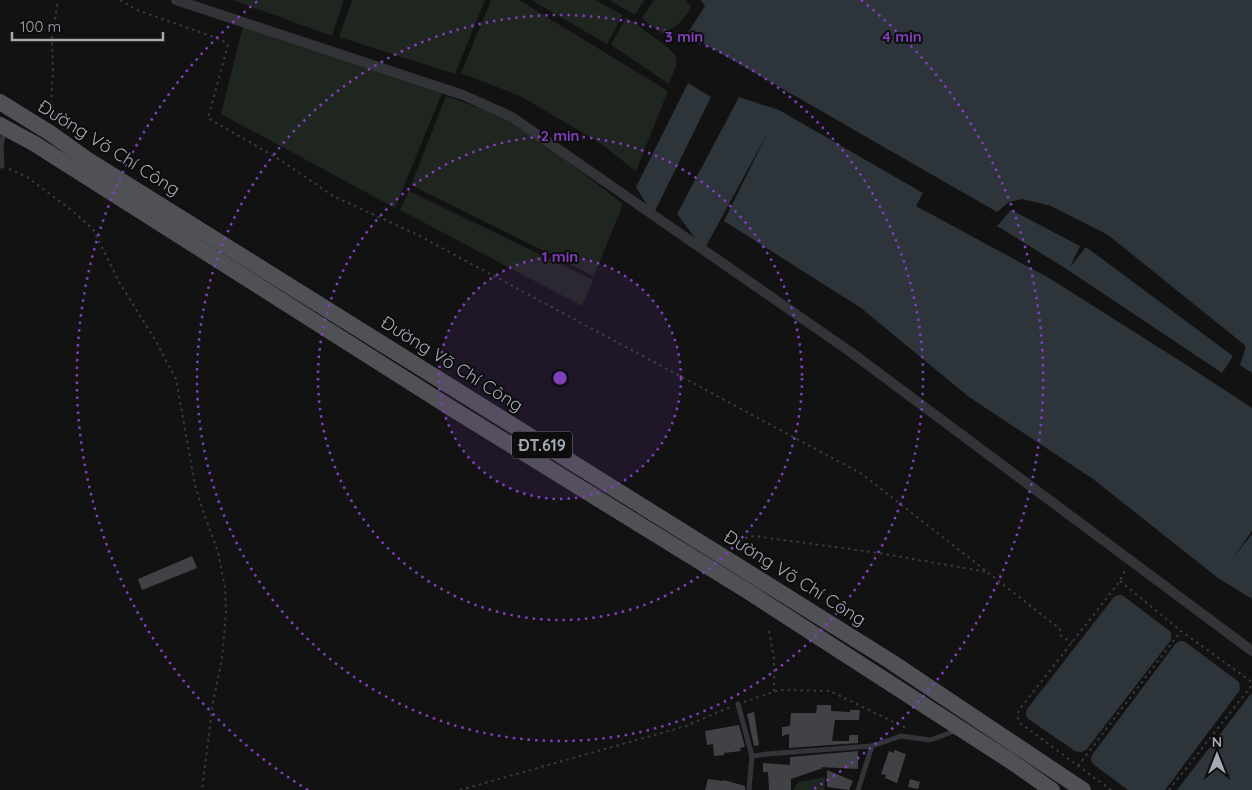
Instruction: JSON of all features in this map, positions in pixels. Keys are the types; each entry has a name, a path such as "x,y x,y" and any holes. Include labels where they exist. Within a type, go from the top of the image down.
{"main road":[{"name":"Đường Võ Chí Công","path":"0,102 50,133 88,160 890,661 1083,790"},
{"name":"Đường Võ Chí Công","path":"2,126 35,144 451,408 749,592 1052,790"}],"street":[{"path":"176,0 463,95 512,117 852,353 1252,651"}],"lane":[{"path":"1,166 2,126"},
{"path":"738,704 752,756 749,790"},
{"path":"752,756 872,746 901,736 930,740 961,729"},
{"path":"858,790 872,746"}],"path":[{"path":"55,116 51,102 53,73 52,38 58,0"},
{"path":"120,0 137,10 222,40 228,45 208,118 282,160 334,196 416,234 862,474 1060,629 1060,635 1072,643"},
{"path":"1,166 27,177 93,229 119,282 154,338 176,380 195,485 218,552 225,588 226,612 222,660 213,702 202,790"},
{"path":"745,538 754,536 880,553 988,572"},
{"path":"1111,790 1020,722 1018,716 1019,710 1120,581 1130,560"},
{"path":"1120,581 1181,631 1252,684 1169,790"},
{"path":"769,631 774,659 774,691"},
{"path":"1078,766 1181,631"},
{"path":"460,790 686,726 774,691 796,689 830,691 914,732"}],"shaded area":[{"path":"235,0 344,0 332,36"},
{"path":"352,0 485,0 455,74 339,37"},
{"path":"491,0 519,0 668,91 636,171 597,141 520,96 461,73"},
{"path":"531,0 595,0 623,15 607,44"},
{"path":"609,0 644,0 635,15"},
{"path":"654,0 686,0 691,7 679,23 662,34 642,18"},
{"path":"701,0 1252,0 1252,373 1240,365 1246,346 1108,235 1051,206 1022,199 1009,202 997,212 687,34 705,6"},
{"path":"626,17 666,46 676,56 676,66 669,84 611,45"},
{"path":"244,22 442,93 395,208 221,114"},
{"path":"688,83 711,97 653,215 636,187"},
{"path":"446,96 516,121 623,204 594,276 411,185"},
{"path":"739,97 779,110 923,193 916,206 1049,278 1252,408 1252,531 1232,559 1252,534 1252,599 1218,578 1093,479 969,397 861,308 724,221 768,132 704,250 677,214"},
{"path":"409,191 593,280 582,306 400,210"},
{"path":"1011,210 1080,246 1070,267 1086,247 1233,356 1222,373 1068,270 997,226"},
{"path":"1122,595 1171,632 1171,640 1086,750 1081,752 1075,751 1027,718 1027,709 1114,597"},
{"path":"1184,641 1239,682 1240,690 1165,790 1128,790 1093,764 1091,760 1092,755 1176,643"},
{"path":"1252,694 1252,790 1177,790 1250,695"},
{"path":"826,777 824,790 793,790 798,782"}],"building":[{"path":"192,556 197,568 142,590 138,579"},
{"path":"817,705 831,705 831,711 850,712 850,710 860,710 859,720 835,720 832,741 849,741 849,735 858,735 858,743 789,748 789,734 782,736 782,727 790,726 791,713 816,713"},
{"path":"754,712 759,745 754,746 747,714"},
{"path":"739,725 745,747 740,748 741,751 714,756 713,744 707,745 705,731"},
{"path":"894,750 906,754 897,783 885,778 886,775 881,774 889,751 894,753"},
{"path":"858,751 858,769 820,767 823,768 791,779 791,790 769,790 768,772 763,772 763,763 790,765 790,757"},
{"path":"827,770 853,781 849,790 827,787"},
{"path":"708,779 724,780 745,786 745,790 705,790"},
{"path":"910,779 920,782 918,789 908,787"}]}
